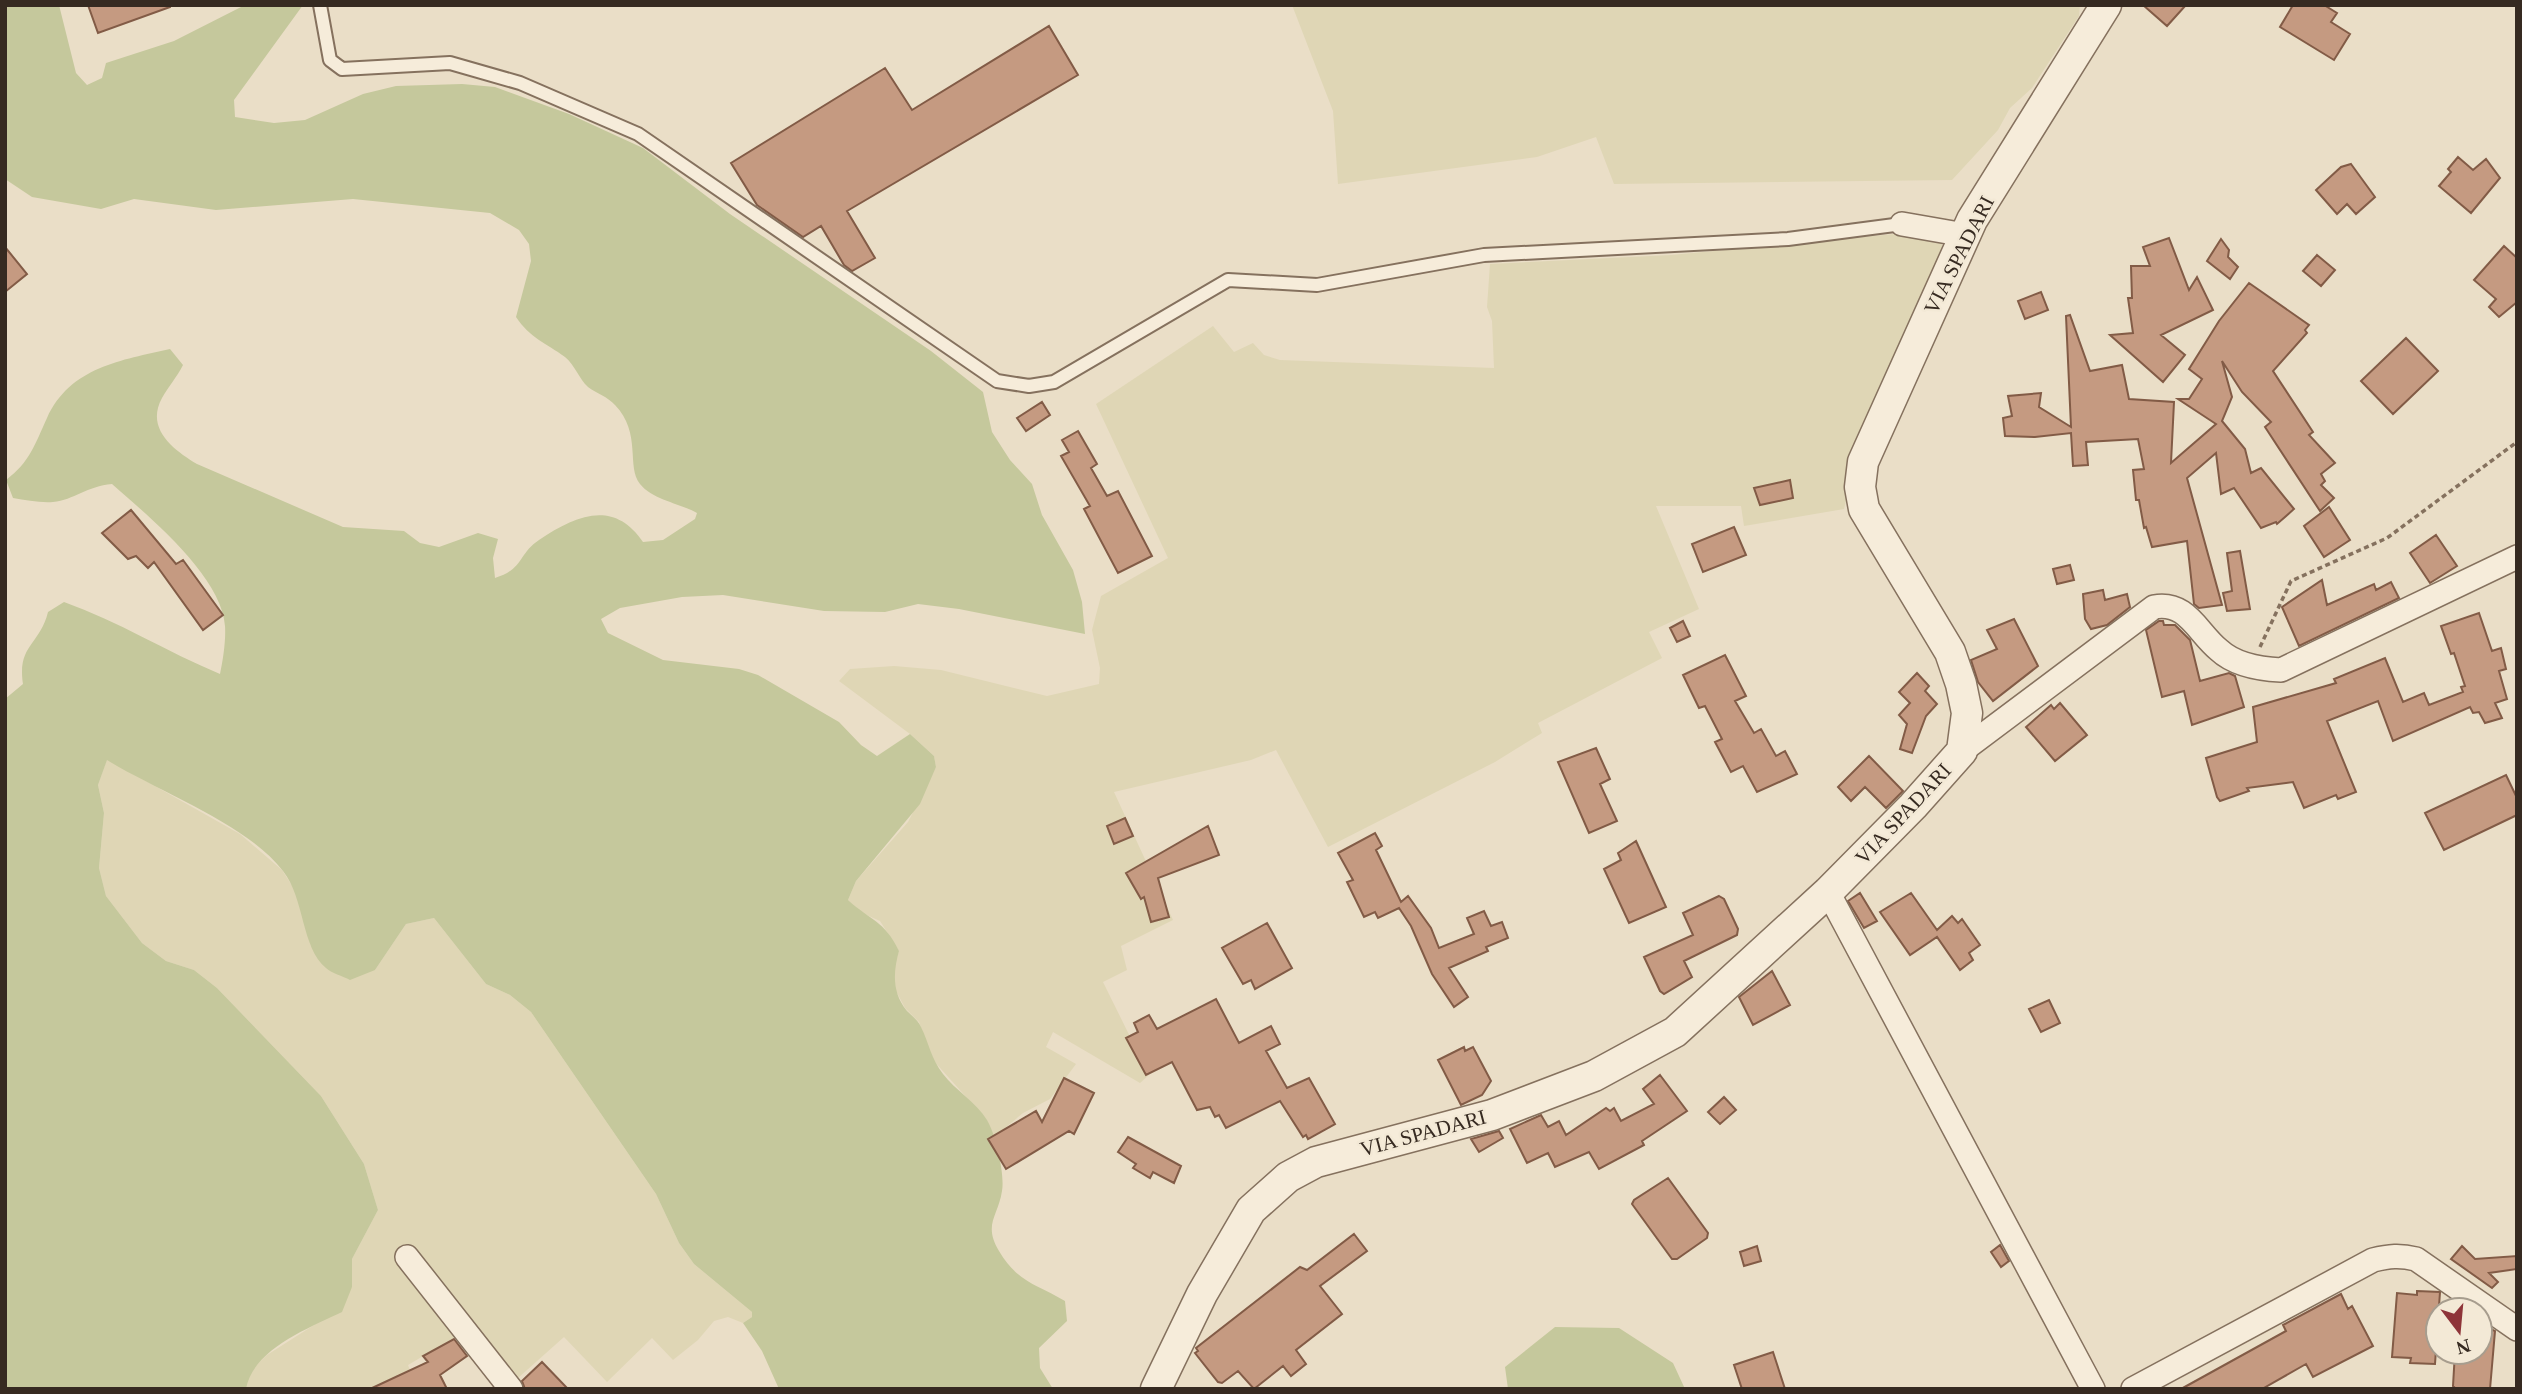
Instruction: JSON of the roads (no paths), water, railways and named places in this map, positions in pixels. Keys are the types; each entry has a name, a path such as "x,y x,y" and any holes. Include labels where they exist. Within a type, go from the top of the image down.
{"street":[{"name":"VIA SPADARI","path":"1156,1389 1202,1294 1251,1210 1304,1166 1492,1115 1594,1076 1675,1032 1828,892 1913,806 1962,751 1967,713 1961,684 1950,652 1864,509 1860,486 1863,462 1965,235 2106,5"},
{"path":"1902,224 1965,235"},
{"path":"1962,751 2154,607 2168,605 2182,612 2195,622 2219,651 2247,665 2281,670 2303,662 2517,557"},
{"path":"1828,892 2093,1389"},
{"path":"2133,1389 2373,1260 2387,1256 2401,1255 2416,1259 2517,1329"},
{"path":"407,1258 511,1389"}],"lane":[{"path":"320,5 330,60 342,69 450,63 520,83 638,134 987,374 998,381 1029,386 1054,382 1228,280 1317,285 1484,255 1788,239 1902,224"}]}
